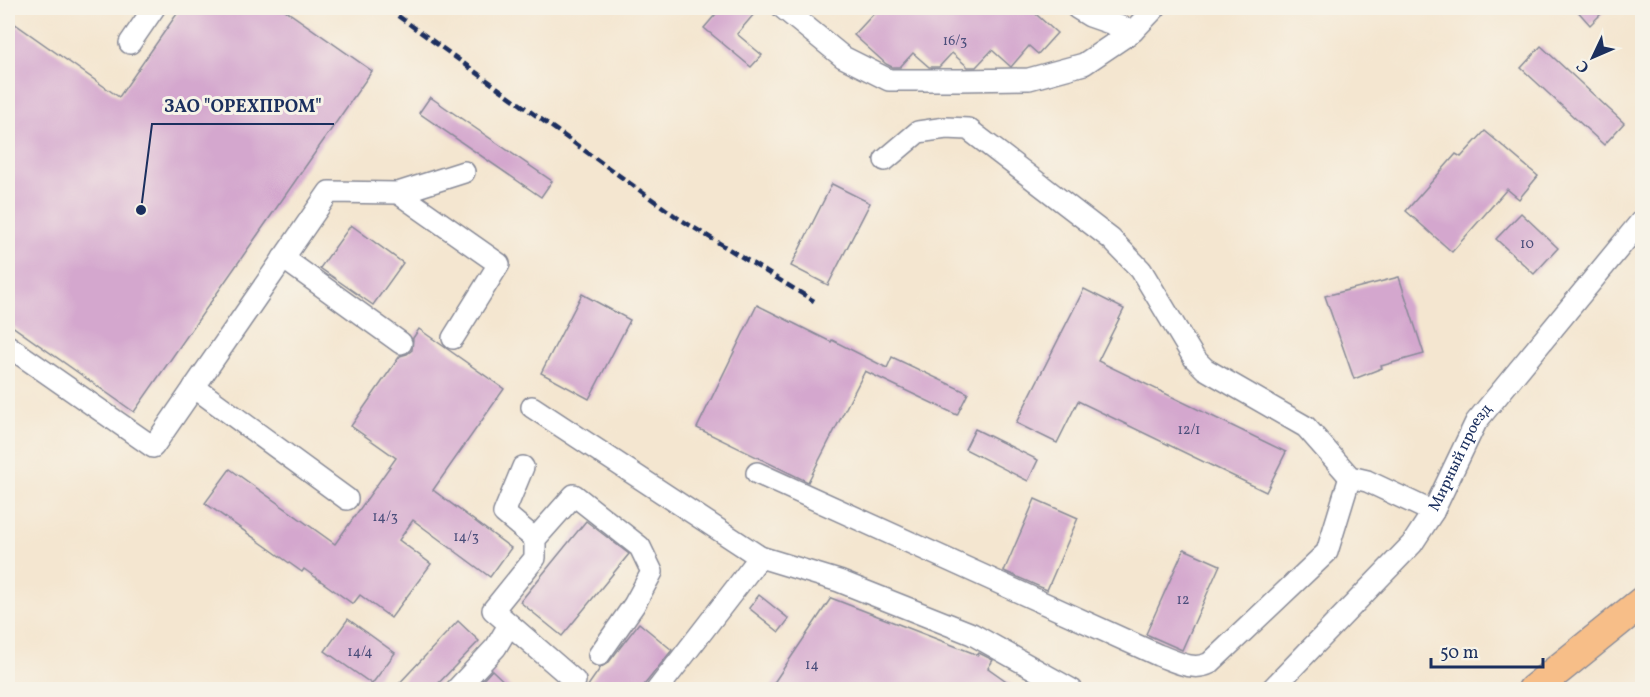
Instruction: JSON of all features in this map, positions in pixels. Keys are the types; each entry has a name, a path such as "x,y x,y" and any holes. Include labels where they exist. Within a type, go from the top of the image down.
{"highway":[{"path":"1533,690 1642,602"},
{"path":"1552,690 1642,616"}],"street":[{"path":"130,43 154,8"},
{"path":"783,8 843,57 889,80 1029,79 1084,64 1133,31 1155,8"},
{"path":"1077,8 1090,16 1133,31"},
{"path":"885,160 918,132 946,128 968,129 1111,238 1141,270 1194,358 1205,369 1306,427 1350,477 1367,481 1432,512"},
{"path":"8,346 153,447 329,192 398,194 464,172"},
{"path":"398,194 499,264 453,338"},
{"name":"Мирный проезд","path":"1271,690 1412,544 1432,512 1476,422 1642,220"},
{"path":"284,258 400,343"},
{"path":"194,387 347,499"},
{"path":"532,407 760,557 839,581 972,634 1072,690"},
{"path":"523,466 504,513 536,539"},
{"path":"757,473 1158,655 1186,666 1197,667 1210,663 1327,552 1350,477"},
{"path":"568,690 575,681 493,610 535,558 536,539 574,495 640,547 652,572 634,605 599,655"},
{"path":"657,690 760,557"},
{"path":"456,690 496,647 509,625"}],"building":[{"path":"181,8 282,8 372,71 134,412 8,323 8,19 119,97"},
{"path":"721,8 748,8 755,13 737,34 762,55 751,67 704,28"},
{"path":"879,8 1029,8 1057,33 1038,54 1029,46 1011,67 992,50 976,67 968,67 952,53 939,67 929,67 913,53 900,67 892,67 854,35"},
{"path":"1575,8 1607,8 1590,25"},
{"path":"1541,46 1624,123 1604,145 1521,68"},
{"path":"430,97 552,181 541,197 419,113"},
{"path":"1485,131 1538,176 1519,199 1507,189 1452,252 1406,211 1456,154 1461,157"},
{"path":"832,184 870,203 828,285 791,266"},
{"path":"1521,213 1558,248 1534,274 1496,239"},
{"path":"351,225 403,263 373,305 320,268"},
{"path":"1399,277 1424,354 1381,366 1382,368 1354,379 1325,296"},
{"path":"1084,289 1124,309 1098,361 1286,452 1266,492 1078,401 1057,443 1016,423"},
{"path":"582,294 630,320 589,399 541,373"},
{"path":"757,305 887,368 892,357 968,393 957,415 865,371 808,482 697,428"},
{"path":"419,329 504,389 433,490 511,548 490,577 413,520 399,540 431,564 391,618 360,595 353,604 304,569 302,572 205,503 230,469 335,544 396,458 351,426 400,356 412,350 413,338"},
{"path":"975,429 1038,460 1028,481 965,449"},
{"path":"1035,499 1078,518 1047,590 1004,571"},
{"path":"586,521 629,554 562,636 520,602"},
{"path":"1184,549 1220,565 1182,650 1146,634"},
{"path":"759,595 789,619 779,632 749,608"},
{"path":"831,598 978,655 979,653 993,660 988,668 1019,690 769,690"},
{"path":"348,619 395,653 372,684 325,651"},
{"path":"458,621 479,641 432,690 393,690"},
{"path":"639,623 672,650 649,679 640,690 585,690 601,667 609,662"},
{"path":"492,670 513,690 474,690"}],"railway":[{"path":"387,8 678,218 814,301"}],"place":[{"name":"ЗАО \"ОРЕХПРОМ\"","path":"141,210"}]}
